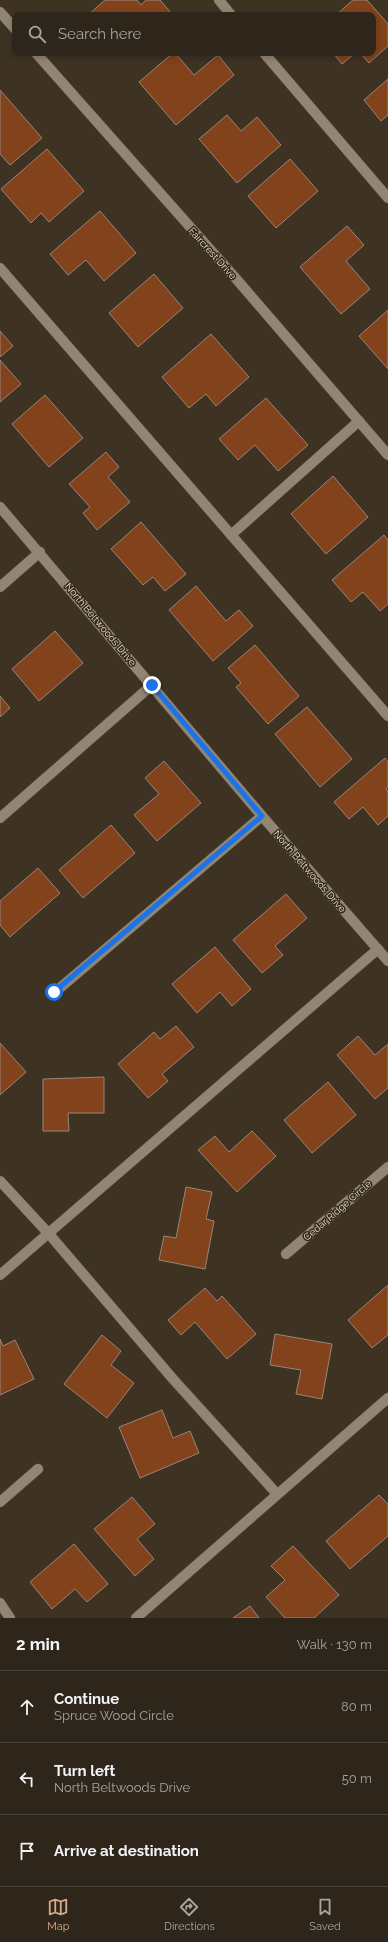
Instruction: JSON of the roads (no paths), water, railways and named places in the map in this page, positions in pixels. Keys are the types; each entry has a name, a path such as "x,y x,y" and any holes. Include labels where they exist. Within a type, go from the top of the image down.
{"street":[{"path":"219,0 229,12"},
{"path":"0,12 12,26"},
{"name":"Faircrest Drive","path":"39,56 238,281 388,455"},
{"path":"267,56 388,198"},
{"path":"0,268 388,716"},
{"path":"231,535 359,421"},
{"name":"North Beltwoods Drive","path":"0,507 40,552 262,816 388,961"},
{"path":"0,587 40,552"},
{"path":"0,818 152,685"},
{"path":"54,992 262,816"},
{"path":"0,1276 378,949"},
{"name":"Cedar Ridge Circle","path":"286,1254 388,1167"},
{"path":"0,1181 49,1234 173,1379 277,1494"},
{"path":"136,1618 388,1398"},
{"path":"0,1502 38,1469"},
{"path":"0,1603 10,1618"}]}
